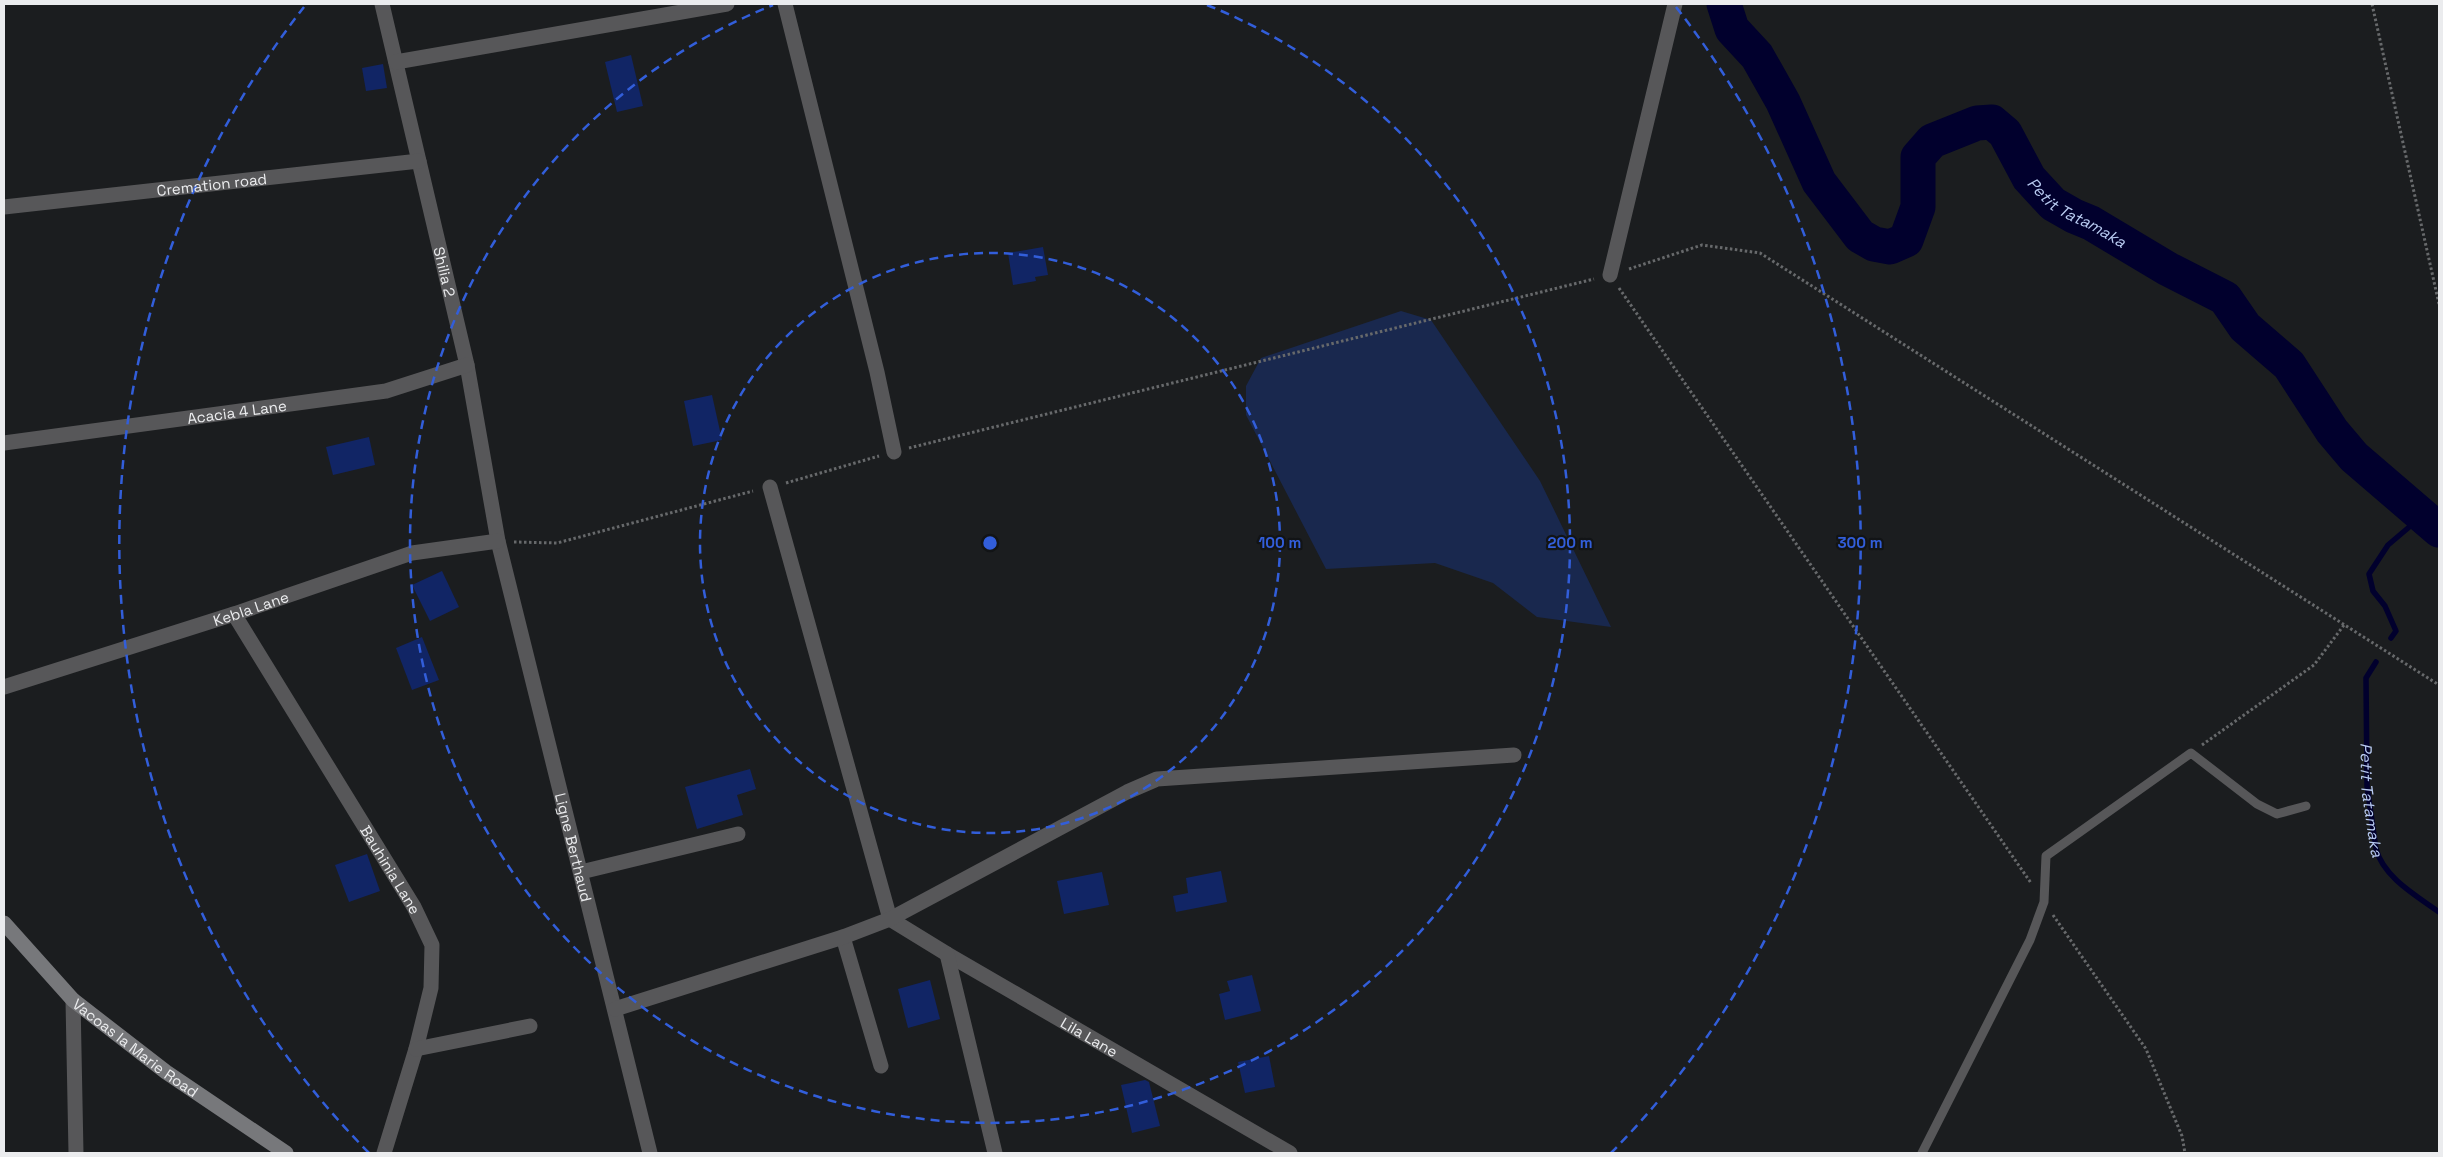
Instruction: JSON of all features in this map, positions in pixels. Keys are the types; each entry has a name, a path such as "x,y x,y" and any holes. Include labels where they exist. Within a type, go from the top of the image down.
{"main road":[{"name":"Vacoas la Marie Road","path":"4,923 72,1000 166,1072 286,1153"}],"street":[{"name":"Shilia 2","path":"382,4 467,366 498,541"},
{"path":"396,62 727,4"},
{"path":"785,4 894,452"},
{"path":"1610,275 1675,4"},
{"name":"Cremation road","path":"4,207 418,161"},
{"name":"Acacia 4 Lane","path":"4,443 386,392 467,366"},
{"path":"770,487 890,919"},
{"name":"Kebla Lane","path":"4,687 234,614 412,553 498,541"},
{"name":"Ligne Berthaud","path":"498,541 650,1153"},
{"name":"Bauhinia Lane","path":"234,614 414,906 432,945 431,988 416,1049 384,1153"},
{"path":"615,1009 843,937 890,919 1127,792 1157,779 1514,755"},
{"path":"581,872 738,834"},
{"name":"Lila Lane","path":"890,919 1290,1153"},
{"path":"843,937 881,1066"},
{"path":"947,954 995,1153"},
{"path":"72,1000 76,1153"},
{"path":"416,1049 530,1026"}],"lane":[{"path":"1922,1153 2030,940 2044,902 2046,856 2191,753 2257,804 2277,814 2306,806"}],"path":[{"path":"2372,4 2439,304"},
{"path":"498,541 557,543 894,452 1610,275 1702,245 1760,253 2439,685"},
{"path":"1610,275 2146,1049 2182,1136 2185,1153"},
{"path":"2191,753 2314,665 2344,625"}],"shaded area":[{"path":"1401,311 1431,320 1540,481 1611,627 1537,617 1493,583 1435,563 1326,569 1246,415 1246,386 1261,358"}],"building":[{"path":"631,55 643,106 617,112 605,62"},
{"path":"383,64 387,88 366,91 362,68"},
{"path":"1043,247 1048,275 1035,277 1036,281 1013,285 1008,253"},
{"path":"712,395 722,440 693,446 684,401"},
{"path":"369,437 375,465 333,475 326,447"},
{"path":"442,571 459,607 430,621 412,585"},
{"path":"422,637 439,680 412,690 396,648"},
{"path":"750,769 756,789 737,795 743,815 697,829 685,787"},
{"path":"367,854 380,891 349,902 335,865"},
{"path":"1221,871 1227,902 1176,912 1173,896 1188,893 1186,878"},
{"path":"1102,872 1109,905 1064,914 1057,881"},
{"path":"1252,975 1261,1011 1225,1020 1219,994 1230,991 1227,981"},
{"path":"930,980 940,1019 908,1028 898,989"},
{"path":"1269,1056 1275,1087 1245,1093 1238,1062"},
{"path":"1145,1080 1149,1082 1160,1126 1132,1133 1121,1085"}],"waterway":[{"name":"Petit Tatamaka","path":"1724,4 1732,29 1757,56 1783,102 1819,182 1860,236 1874,244 1890,247 1906,240 1918,207 1918,157 1932,141 1977,123 1992,122 2005,133 2029,178 2053,204 2091,223 2168,269 2225,298 2245,327 2289,365 2332,431 2354,457 2439,530"},
{"name":"Petit Tatamaka","path":"2391,638 2396,631 2385,606 2373,591 2369,574 2388,545 2421,517"},
{"name":"Petit Tatamaka","path":"2376,662 2366,678 2367,786 2376,849 2386,869 2402,885 2439,912"}]}
